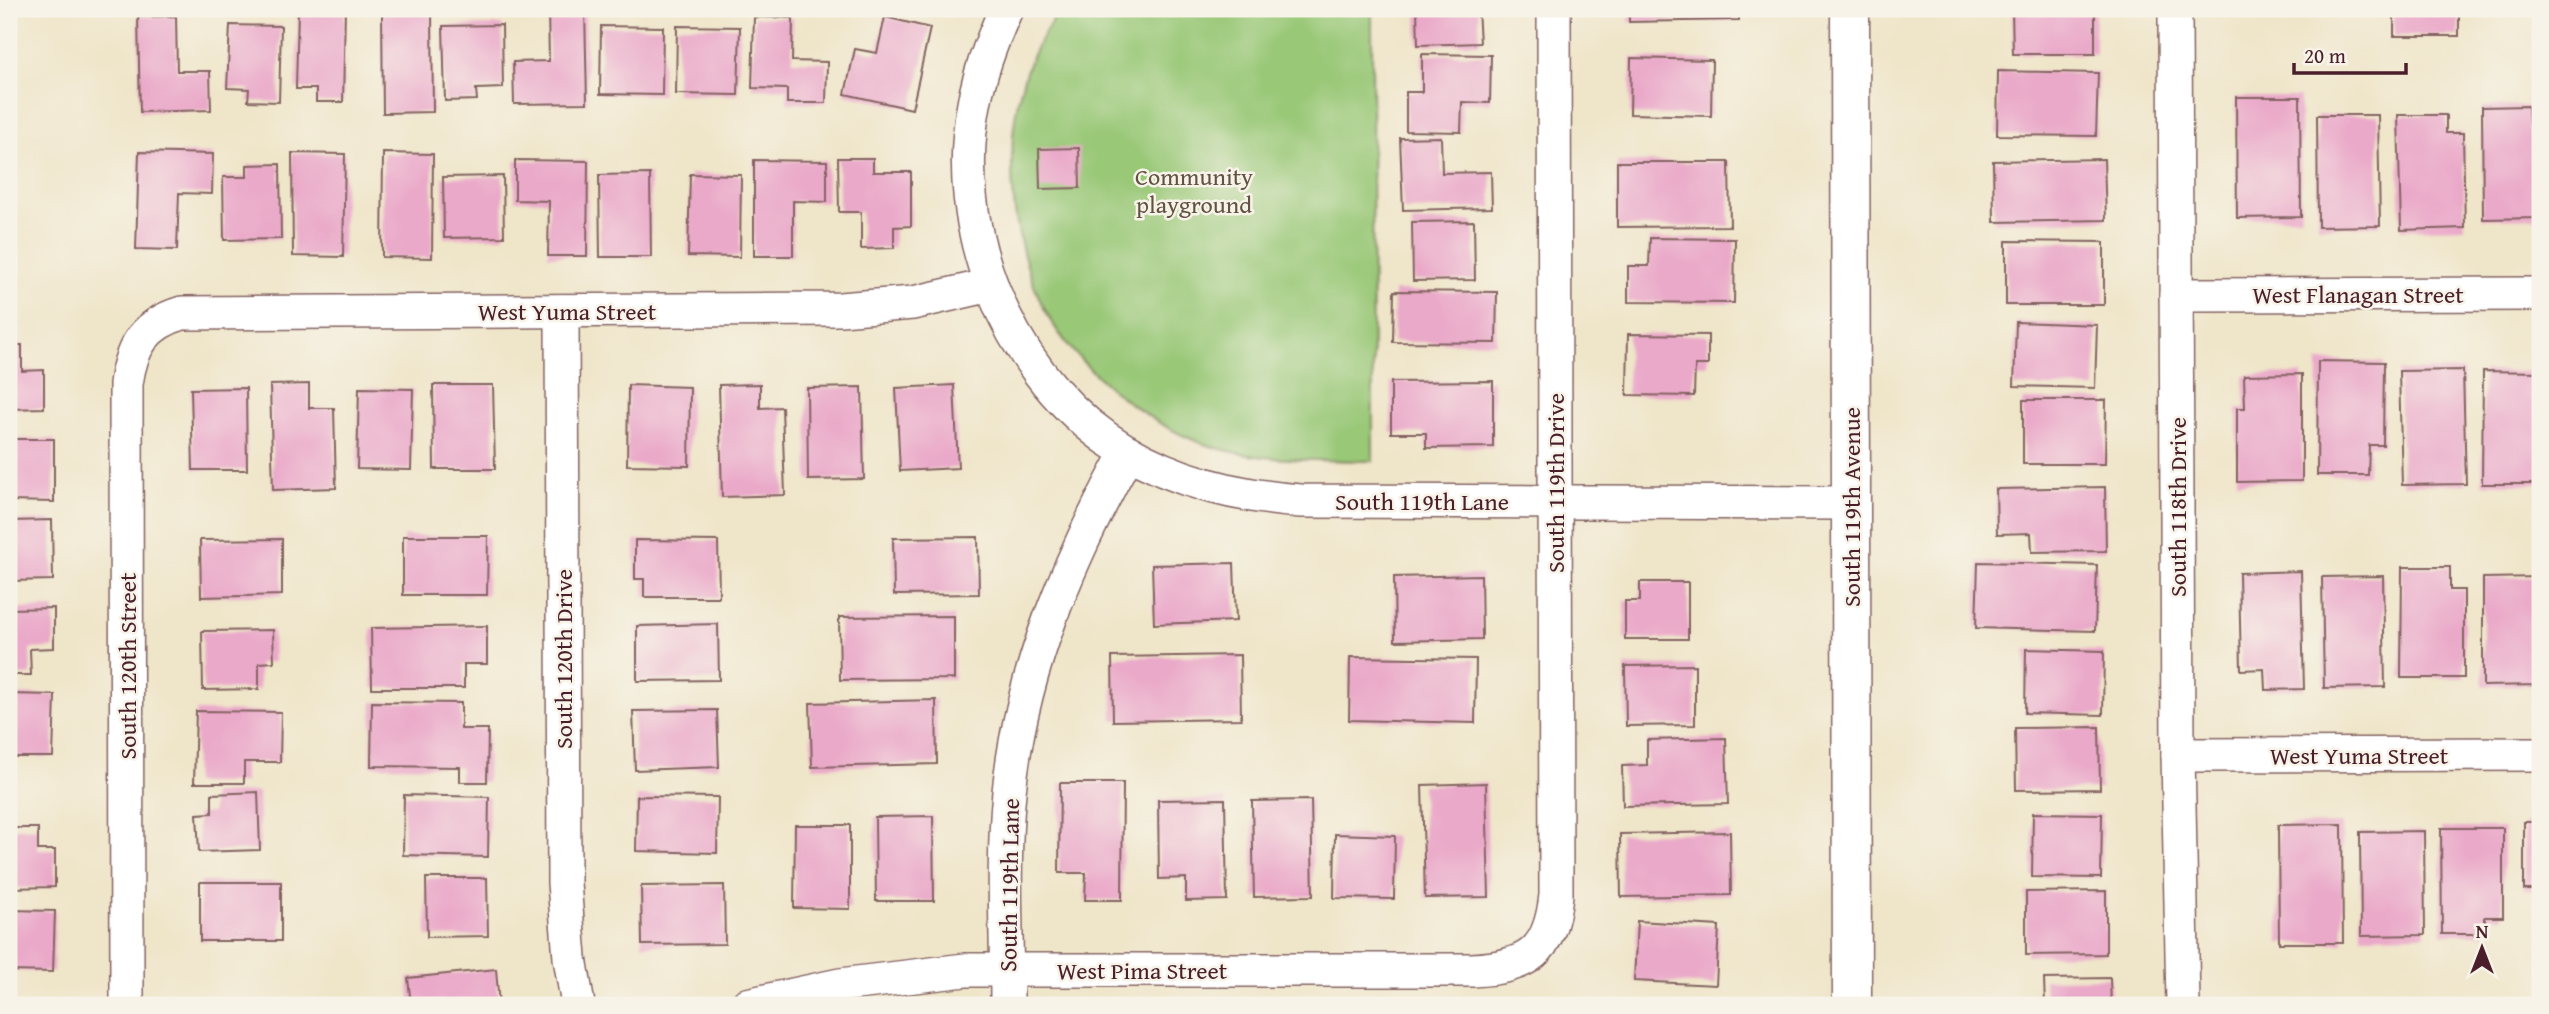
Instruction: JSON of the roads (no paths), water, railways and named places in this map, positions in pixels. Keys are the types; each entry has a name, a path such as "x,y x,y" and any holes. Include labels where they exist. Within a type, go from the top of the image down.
{"street":[{"name":"South 119th Lane","path":"1006,9 982,68 973,107 970,143 974,220 991,285 1018,340 1056,392 1105,438 1128,452 1196,483 1267,498 1851,503"},
{"name":"South 119th Drive","path":"1536,952 1548,934 1556,895 1554,9"},
{"name":"South 119th Avenue","path":"1850,9 1852,1005"},
{"name":"South 118th Drive","path":"2175,9 2178,755 2183,1005"},
{"name":"West Yuma Street","path":"146,331 163,319 182,313 863,308 913,303 991,285"},
{"name":"West Flanagan Street","path":"2176,295 2540,294"},
{"name":"South 120th Drive","path":"562,311 564,883 569,958 578,1005"},
{"name":"South 120th Street","path":"127,1005 127,384 134,348 146,331"},
{"name":"South 119th Lane","path":"1007,1005 1006,834 1009,793 1022,709 1047,624 1066,575 1128,452"},
{"name":"West Yuma Street","path":"2178,755 2540,754"},
{"name":"West Pima Street","path":"747,1005 880,978 965,970 1472,970 1517,964 1536,952"}],"park label":[{"name":"Community playground","path":"1194,190"}]}
